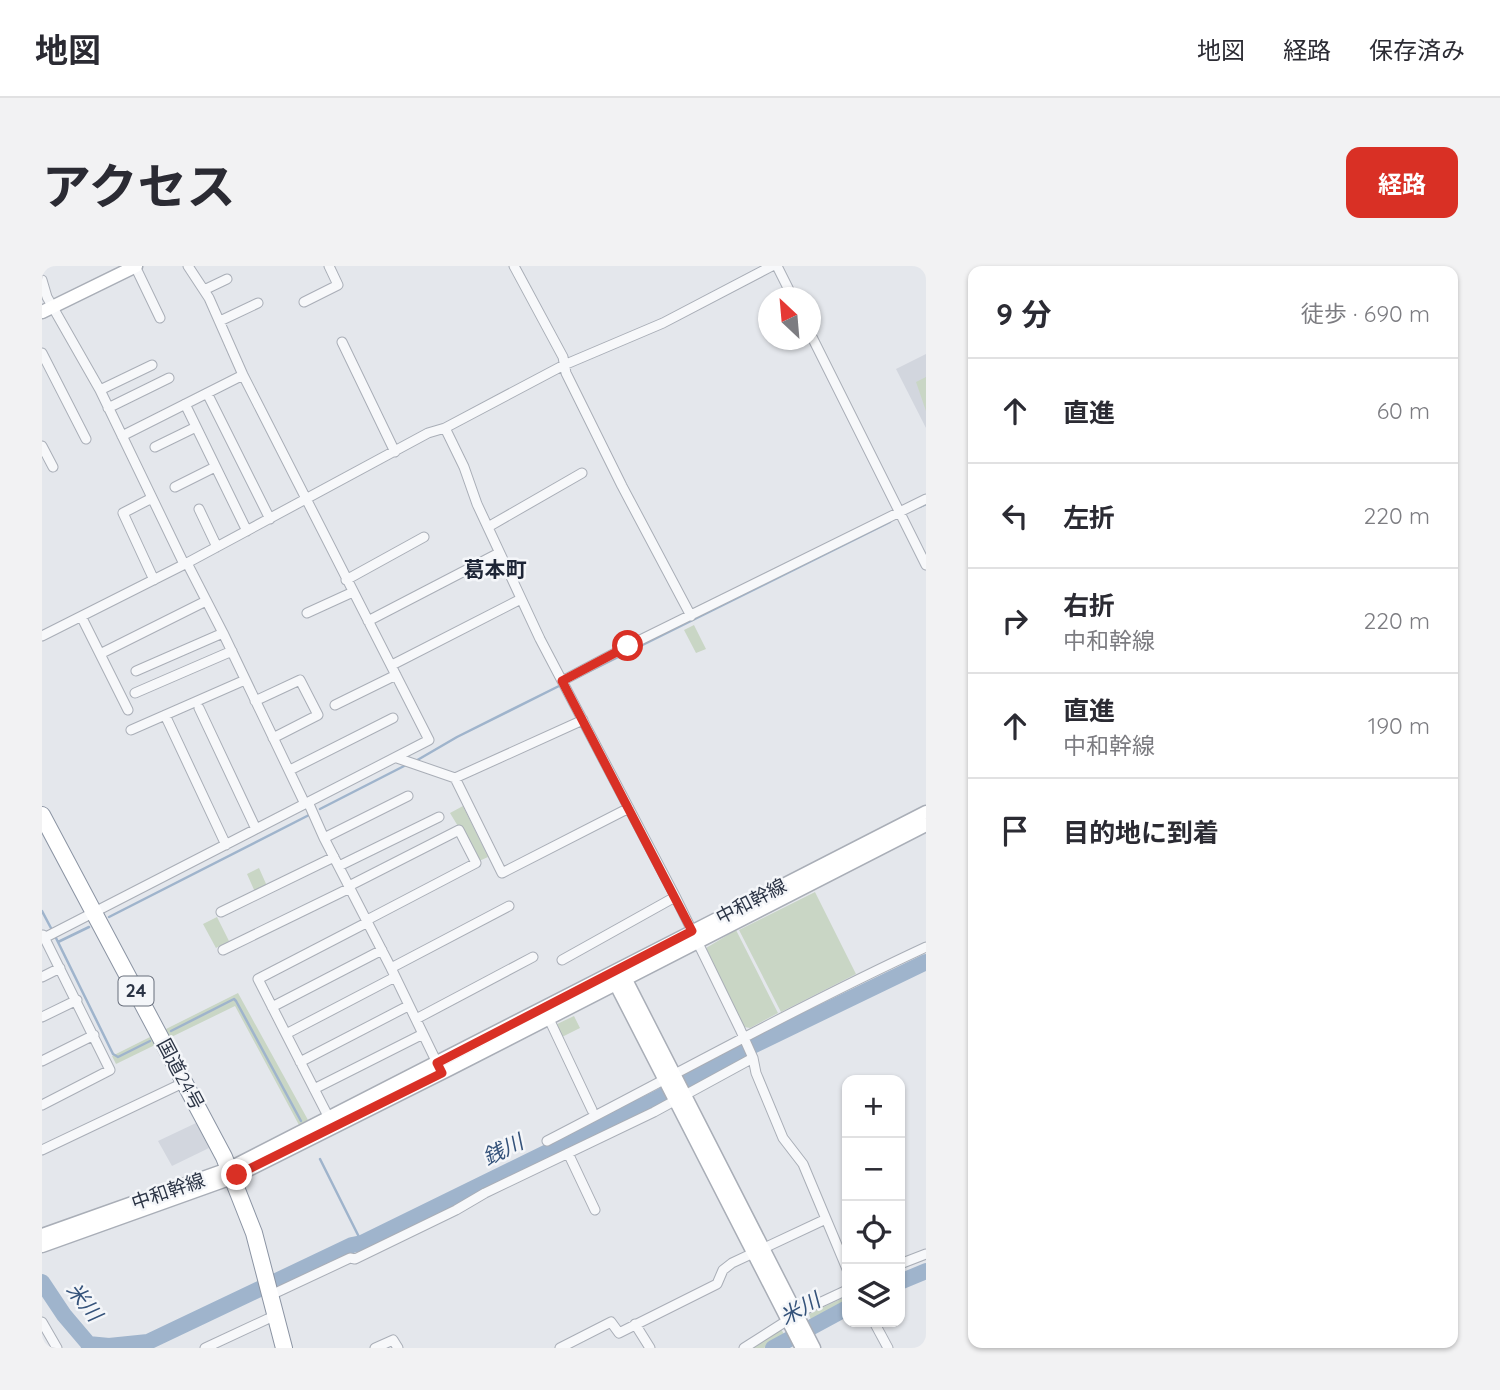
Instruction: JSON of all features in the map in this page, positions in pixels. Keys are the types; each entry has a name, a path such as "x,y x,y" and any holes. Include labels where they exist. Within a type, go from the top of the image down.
{"highway":[{"name":"国道24号","path":"42,815 185,1082 230,1174 254,1233 284,1348"}],"main road":[{"path":"48,310 136,266"},
{"name":"中和幹線","path":"695,937 926,812"},
{"name":"中和幹線","path":"42,1246 230,1174 695,937 926,825"},
{"path":"618,976 807,1346"},
{"name":"中和幹線","path":"42,1235 230,1174 328,1118 549,1019 618,976"}],"street":[{"path":"136,266 160,318"},
{"path":"42,1105 110,1070 43,936 94,913 429,740 243,375 220,321 188,266"},
{"path":"304,302 338,285 329,266"},
{"path":"514,266 563,357 566,373 622,486 691,616"},
{"path":"42,636 186,564 428,433 444,428 565,365 663,323 775,266 787,287"},
{"path":"204,290 227,279"},
{"path":"42,280 48,310 100,390 439,1068"},
{"path":"220,321 258,303"},
{"path":"342,342 395,452"},
{"path":"819,350 926,565"},
{"path":"42,353 86,439"},
{"path":"100,390 152,365"},
{"path":"122,436 243,375"},
{"path":"108,408 169,378"},
{"path":"207,393 270,519"},
{"path":"184,404 247,531"},
{"path":"155,447 196,427"},
{"path":"444,428 464,467 521,599 675,897 744,1039 783,1138 803,1164 845,1264"},
{"path":"42,446 53,467"},
{"path":"175,487 215,467"},
{"path":"488,527 582,473"},
{"path":"152,498 123,513 154,580"},
{"path":"563,683 628,646 926,499"},
{"path":"199,509 217,547"},
{"path":"346,580 424,537"},
{"path":"369,621 499,553"},
{"path":"307,613 353,592"},
{"path":"392,665 521,599"},
{"path":"100,654 206,601"},
{"path":"82,618 128,710"},
{"path":"136,671 223,633"},
{"path":"135,693 232,651"},
{"path":"335,705 396,675"},
{"path":"131,730 245,680"},
{"path":"255,701 300,680 318,715 273,738"},
{"path":"199,708 256,830"},
{"path":"165,715 226,845"},
{"path":"290,771 393,718"},
{"path":"397,758 456,778 583,720"},
{"path":"456,778 502,873 629,808"},
{"path":"324,838 408,796"},
{"path":"221,912 439,817"},
{"path":"223,950 459,830 476,863 258,979 328,1118"},
{"path":"562,960 675,897"},
{"path":"286,1034 509,906"},
{"path":"547,1141 926,947"},
{"path":"272,1007 382,950"},
{"path":"416,1019 533,957"},
{"path":"42,977 60,968"},
{"path":"42,1017 77,1000"},
{"path":"300,1062 408,1006"},
{"path":"549,1019 592,1110"},
{"path":"314,1089 423,1034"},
{"path":"42,1061 94,1035"},
{"path":"271,1294 350,1258 355,1259 568,1153 752,1057"},
{"path":"42,1150 185,1082"},
{"path":"568,1153 595,1210"},
{"path":"560,1348 611,1322 619,1333 717,1284 723,1270 732,1263 827,1219"},
{"path":"905,1262 926,1254"},
{"path":"744,1348 842,1293"},
{"path":"205,1348 276,1315"},
{"path":"42,1322 57,1348"},
{"path":"635,1324 650,1348"},
{"path":"877,1327 888,1348"},
{"path":"375,1348 393,1340 398,1348"}],"shaded area":[{"path":"926,354 926,428 896,369"},
{"path":"196,1123 209,1148 172,1166 158,1141"}],"green space":[{"path":"926,377 926,411 916,382"},
{"path":"694,625 706,649 696,653 684,630"},
{"path":"463,806 488,857 479,861 450,813"},
{"path":"259,868 267,886 255,892 247,874"},
{"path":"815,892 856,974 781,1012 739,930"},
{"path":"217,917 229,941 216,948 203,924"},
{"path":"736,930 778,1013 750,1028 744,1027 706,948"},
{"path":"238,993 308,1120 299,1125 235,1006 116,1064 112,1056"},
{"path":"574,1016 580,1028 562,1037 555,1025"},
{"path":"842,1298 842,1304 811,1320 809,1314"},
{"path":"781,1329 785,1336 764,1348 751,1348"}],"waterway":[{"path":"920,507 926,504"},
{"path":"576,678 890,522"},
{"path":"414,762 457,737 561,685"},
{"path":"320,809 408,764"},
{"path":"109,917 311,814"},
{"path":"42,911 52,930"},
{"path":"58,942 89,927"},
{"path":"55,936 113,1054 118,1057 150,1041"},
{"name":"銭川","path":"88,1344 109,1346 148,1342 352,1245 362,1243 658,1098 742,1051 926,962"},
{"path":"171,1031 234,999 301,1121"},
{"path":"320,1159 362,1243"},
{"name":"米川","path":"905,1280 926,1271"},
{"name":"米川","path":"42,1282 64,1315 92,1348"},
{"name":"米川","path":"773,1348 842,1311"}],"district":[{"name":"葛本町","path":"495,570"}],"route":[{"path":"237,1175 442,1073 437,1063 692,931 562,681 628,646"}]}
